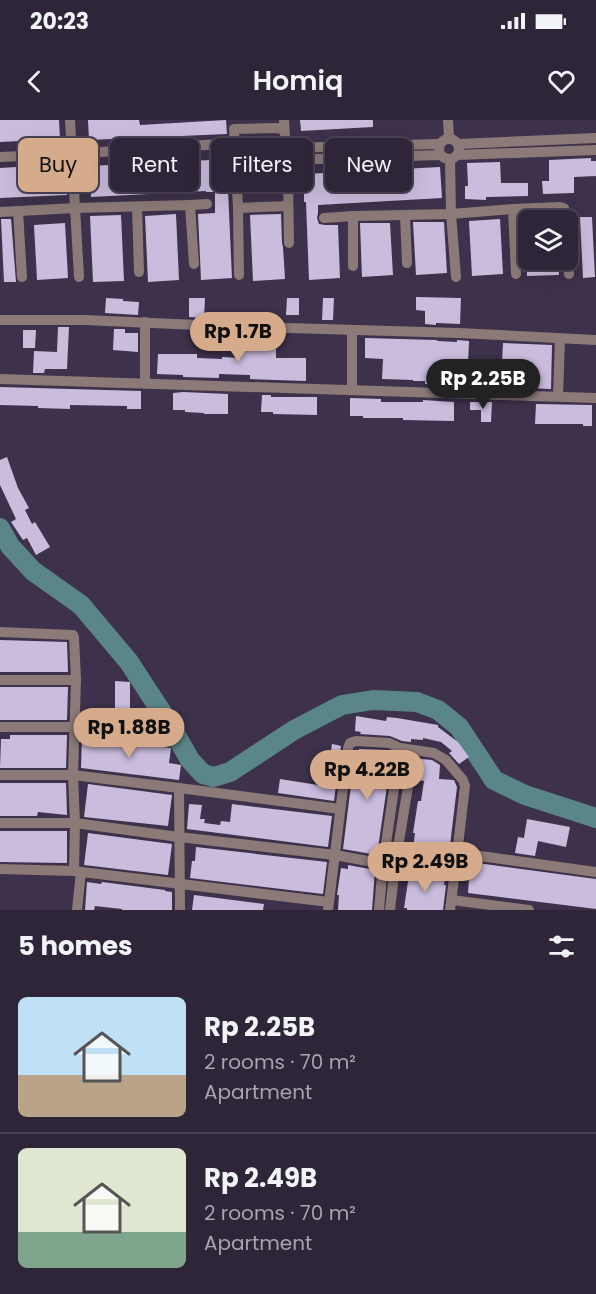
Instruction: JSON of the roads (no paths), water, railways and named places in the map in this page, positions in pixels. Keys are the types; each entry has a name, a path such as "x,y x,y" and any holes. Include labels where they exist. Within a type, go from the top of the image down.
{"street":[{"path":"70,120 71,138"},
{"path":"448,120 456,277"},
{"path":"234,124 277,128 284,125"},
{"path":"313,158 596,138"},
{"path":"98,152 211,145"},
{"path":"313,148 596,150"},
{"path":"0,157 18,156"},
{"path":"74,192 79,277"},
{"path":"237,192 239,275"},
{"path":"288,192 289,243"},
{"path":"1,212 207,204"},
{"path":"190,206 194,264"},
{"path":"238,208 288,206"},
{"path":"137,207 140,272"},
{"path":"324,218 452,214 560,207 565,210"},
{"path":"513,209 516,274"},
{"path":"18,212 22,277"},
{"path":"405,215 407,263"},
{"path":"352,216 353,266"},
{"path":"569,270 569,274"},
{"path":"0,320 145,322 596,340"},
{"path":"145,322 145,384"},
{"path":"352,330 352,390"},
{"path":"558,396 560,339"},
{"path":"0,379 596,398"},
{"path":"0,632 73,635 74,637 76,680 73,775 77,910"},
{"path":"0,681 76,680"},
{"path":"0,727 75,728 159,738"},
{"path":"0,869 77,871 328,906 348,748 350,743 356,741 388,743 400,748 438,754 465,783 451,905 529,910"},
{"path":"379,910 383,864 400,748"},
{"path":"390,910 394,866 414,750"},
{"path":"0,775 73,775 340,810"},
{"path":"179,789 180,910"},
{"path":"0,823 75,823 335,855 394,866 455,871"},
{"path":"458,853 596,872"}],"waterway":[{"path":"0,528 10,546 33,571 81,605 129,662 190,760 203,774 214,777 230,772 294,730 342,705 373,700 417,702 438,710 459,727 494,780 525,795 596,818"}]}
